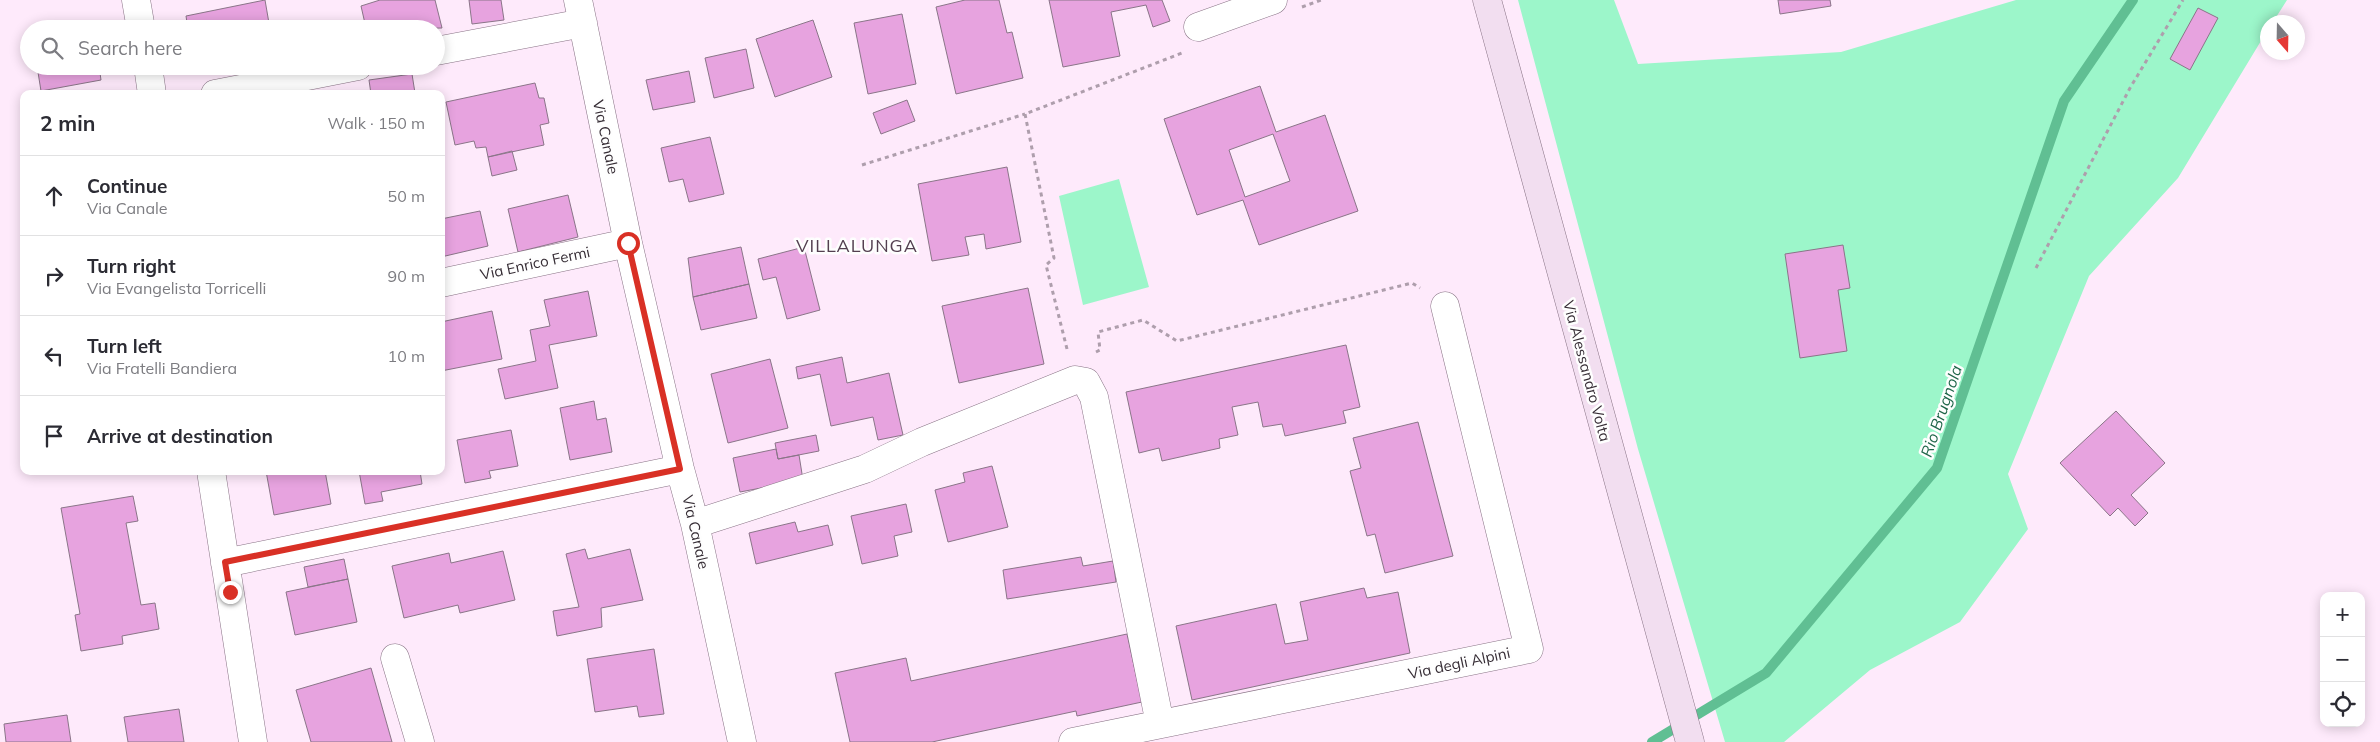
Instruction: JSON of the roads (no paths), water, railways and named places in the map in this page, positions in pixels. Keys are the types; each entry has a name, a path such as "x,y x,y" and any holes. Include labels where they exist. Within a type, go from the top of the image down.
{"main road":[{"name":"Via Alessandro Volta","path":"1487,0 1690,742"}],"street":[{"path":"136,0 139,20"},
{"path":"1198,27 1283,5"},
{"path":"445,49 581,12"},
{"name":"Via Canale","path":"581,12 628,243 680,469 695,524 742,742"},
{"path":"149,75 151,90"},
{"path":"235,90 312,75"},
{"name":"Via Enrico Fermi","path":"445,282 628,243"},
{"name":"Via degli Alpini","path":"1073,742 1529,649 1445,306"},
{"path":"695,524 865,469 1072,371 1086,382 1094,397 1160,724"},
{"path":"225,562 680,469"},
{"path":"212,475 253,742"},
{"path":"395,658 420,742"}],"waterway":[{"name":"Rio Brugnola","path":"1652,742 1766,673 1937,468 2064,101 2133,0"}],"district":[{"name":"VILLALUNGA","path":"857,245"}]}
